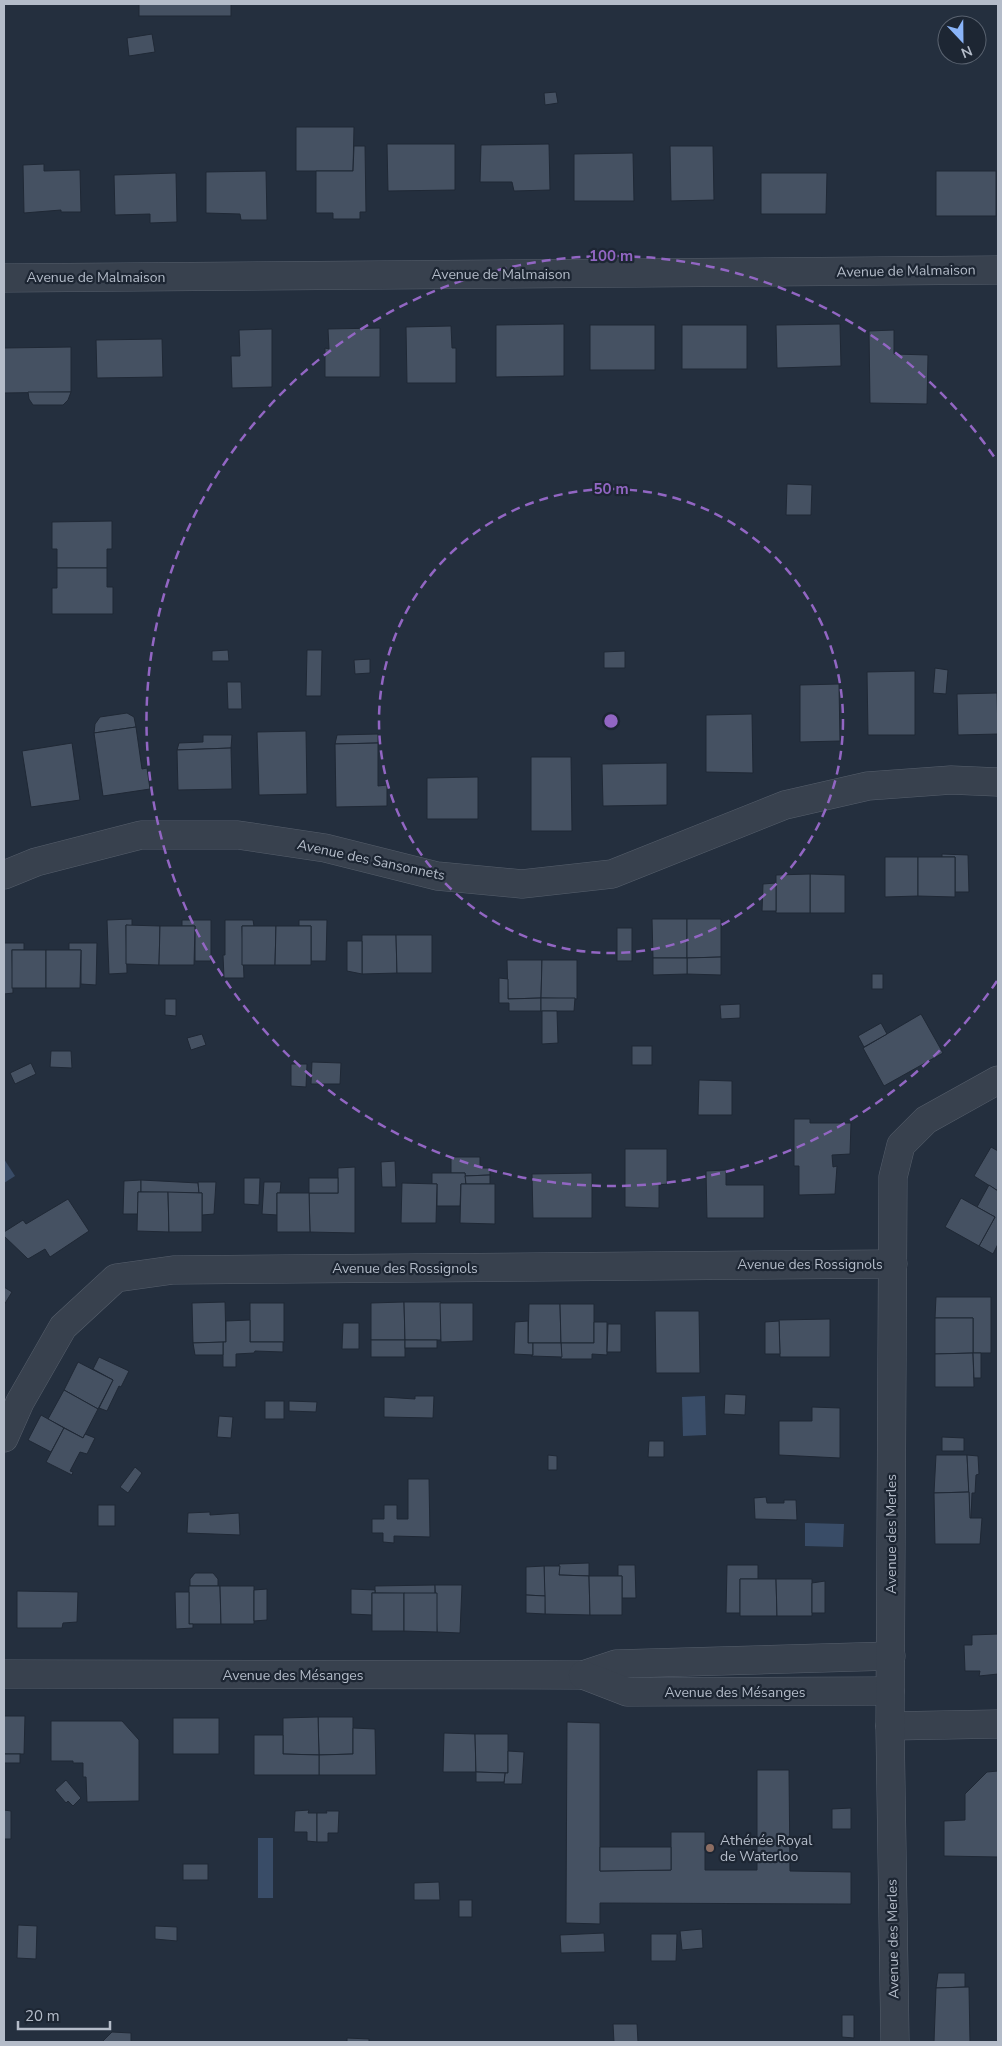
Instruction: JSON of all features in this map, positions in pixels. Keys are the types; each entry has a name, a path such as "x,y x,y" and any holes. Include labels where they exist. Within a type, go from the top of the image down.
{"street":[{"name":"Avenue de Malmaison","path":"4,278 998,270"},
{"name":"Avenue des Sansonnets","path":"4,875 36,862 140,835 238,834 325,848 436,876 522,884 612,874 785,805 868,786 951,780 998,782"},
{"name":"Avenue des Merles","path":"895,2042 890,1726 893,1177 902,1145 926,1120 998,1080"},
{"name":"Avenue des Rossignols","path":"4,1438 20,1402 63,1327 116,1278 173,1270 893,1264"},
{"name":"Avenue des Mésanges","path":"4,1674 583,1675 616,1664 891,1656"},
{"name":"Avenue des Mésanges","path":"583,1675 627,1692 890,1691"},
{"path":"890,1726 998,1724"}],"water":[{"path":"4,1159 15,1176 4,1183"},
{"path":"705,1396 706,1435 683,1436 682,1397"},
{"path":"805,1523 844,1524 843,1547 805,1546"},
{"path":"258,1838 273,1838 273,1898 258,1898"}],"building":[{"path":"139,4 231,4 231,16 139,16"},
{"path":"152,34 155,52 129,56 127,38"},
{"path":"556,92 558,103 545,105 544,93"},
{"path":"296,127 354,127 353,171 296,171"},
{"path":"387,144 455,144 455,190 388,191"},
{"path":"549,144 550,190 514,191 512,182 480,182 481,145"},
{"path":"354,146 365,146 366,212 360,212 360,219 333,219 333,213 316,213 316,171 353,171"},
{"path":"670,146 713,146 714,200 671,201"},
{"path":"633,153 634,201 574,201 574,154"},
{"path":"44,164 44,171 80,170 81,212 61,212 61,210 24,213 23,165"},
{"path":"266,171 267,220 241,220 240,214 206,213 206,172"},
{"path":"936,171 996,171 996,216 936,216"},
{"path":"176,173 177,222 150,223 150,214 115,215 114,175"},
{"path":"761,173 827,173 826,214 761,214"},
{"path":"564,324 564,376 496,377 496,325"},
{"path":"840,324 841,366 777,368 776,325"},
{"path":"590,325 655,325 655,370 590,370"},
{"path":"682,325 747,325 747,369 682,369"},
{"path":"451,326 452,348 456,348 456,383 407,383 406,327"},
{"path":"380,328 380,377 325,377 325,348 329,349 328,329"},
{"path":"272,329 272,387 232,388 231,356 240,356 239,330"},
{"path":"894,330 894,354 928,355 927,404 870,403 869,331"},
{"path":"162,339 163,377 97,378 96,340"},
{"path":"71,347 71,392 4,393 4,348"},
{"path":"28,392 71,392 68,400 63,405 33,405 29,399"},
{"path":"787,484 812,485 811,515 786,515"},
{"path":"112,521 112,549 107,549 107,568 57,568 57,549 52,549 52,522"},
{"path":"57,568 107,568 107,587 113,587 113,614 52,614 52,588 57,588"},
{"path":"228,650 229,661 212,661 212,651"},
{"path":"307,650 322,650 321,696 306,696"},
{"path":"625,651 625,668 604,668 604,652"},
{"path":"370,659 370,673 355,674 354,660"},
{"path":"935,668 948,670 946,694 933,693"},
{"path":"915,671 915,735 868,735 867,672"},
{"path":"227,682 241,682 242,709 228,709"},
{"path":"839,684 840,741 800,742 800,685"},
{"path":"997,693 998,734 958,735 957,694"},
{"path":"127,713 134,717 136,727 94,733 95,724 100,717"},
{"path":"752,714 753,773 706,772 706,715"},
{"path":"136,727 142,769 147,768 150,789 103,796 94,733"},
{"path":"306,731 307,794 259,795 257,732"},
{"path":"378,734 378,743 335,744 337,735"},
{"path":"203,735 232,735 231,748 177,750 179,743 203,742"},
{"path":"72,743 80,800 31,807 22,751"},
{"path":"378,743 378,786 387,785 387,806 336,807 335,744"},
{"path":"231,748 232,789 178,790 177,750"},
{"path":"531,757 571,757 572,831 531,831"},
{"path":"667,763 667,805 603,806 602,764"},
{"path":"478,777 478,819 427,819 427,778"},
{"path":"942,854 968,855 969,892 955,892 955,857 942,857"},
{"path":"885,857 918,857 918,896 885,897"},
{"path":"918,857 955,857 955,897 918,896"},
{"path":"810,874 845,875 845,913 810,913"},
{"path":"810,874 810,913 776,913 776,875"},
{"path":"776,883 776,911 762,911 763,884"},
{"path":"132,919 132,926 126,925 127,973 109,974 107,920"},
{"path":"652,919 687,919 687,958 653,958"},
{"path":"687,919 721,919 721,957 687,958"},
{"path":"182,920 211,920 211,961 195,961 195,926 182,926"},
{"path":"225,920 253,920 254,926 242,926 244,978 224,978"},
{"path":"299,920 327,920 326,961 311,961 311,926 299,926"},
{"path":"126,925 160,926 159,965 126,964"},
{"path":"160,926 195,926 194,965 159,965"},
{"path":"242,926 276,926 275,965 242,965"},
{"path":"276,926 311,926 311,965 275,965"},
{"path":"617,928 632,928 632,961 617,961"},
{"path":"362,935 396,935 397,973 362,974"},
{"path":"396,935 432,935 432,973 397,973"},
{"path":"347,941 362,941 362,974 347,971"},
{"path":"4,943 24,943 24,950 12,950 13,993 4,994"},
{"path":"69,943 97,943 96,985 81,984 81,950 69,950"},
{"path":"12,950 46,950 46,988 12,988"},
{"path":"46,950 81,950 80,988 46,988"},
{"path":"721,957 721,975 687,974 687,958"},
{"path":"653,958 687,958 687,974 653,975"},
{"path":"507,960 542,960 541,998 508,999"},
{"path":"542,960 577,960 577,999 541,998"},
{"path":"872,974 883,974 883,989 872,989"},
{"path":"499,978 508,979 508,999 541,998 541,1011 509,1011 509,1003 499,1003"},
{"path":"541,998 575,998 574,1011 541,1011"},
{"path":"165,999 176,999 176,1016 165,1015"},
{"path":"740,1004 740,1018 721,1019 720,1005"},
{"path":"542,1011 557,1011 558,1043 542,1044"},
{"path":"921,1014 943,1053 884,1086 863,1048"},
{"path":"881,1023 887,1034 864,1047 858,1036"},
{"path":"202,1034 206,1045 191,1050 187,1038"},
{"path":"632,1046 652,1046 652,1065 632,1065"},
{"path":"51,1051 71,1051 72,1068 50,1067"},
{"path":"312,1062 341,1063 340,1084 311,1084"},
{"path":"31,1063 36,1074 15,1084 10,1073"},
{"path":"291,1064 307,1064 306,1087 291,1086"},
{"path":"699,1080 732,1081 732,1115 698,1115"},
{"path":"794,1119 810,1119 810,1123 851,1123 850,1154 832,1155 833,1167 837,1166 835,1194 799,1195 799,1166 794,1166"},
{"path":"991,1147 998,1151 998,1191 974,1176"},
{"path":"625,1149 667,1149 667,1184 659,1185 659,1208 625,1207"},
{"path":"451,1157 480,1157 480,1168 490,1168 490,1175 465,1176 465,1173 451,1173"},
{"path":"395,1161 396,1187 382,1187 381,1162"},
{"path":"355,1167 355,1233 310,1232 309,1193 338,1193 338,1168"},
{"path":"726,1170 726,1185 764,1185 764,1218 707,1218 706,1171"},
{"path":"432,1173 465,1173 466,1184 461,1184 460,1206 437,1206 437,1184 432,1184"},
{"path":"592,1173 592,1218 533,1218 532,1174"},
{"path":"490,1175 490,1184 466,1184 465,1176"},
{"path":"244,1178 260,1178 259,1205 244,1204"},
{"path":"309,1178 338,1178 338,1193 309,1193"},
{"path":"141,1180 141,1192 138,1192 138,1214 123,1214 124,1181"},
{"path":"141,1180 198,1183 199,1193 141,1192"},
{"path":"198,1182 216,1182 214,1214 202,1215 202,1193 199,1193"},
{"path":"264,1182 281,1182 280,1193 277,1193 277,1215 262,1214"},
{"path":"402,1183 437,1184 436,1223 401,1223"},
{"path":"461,1184 495,1184 495,1224 460,1223"},
{"path":"989,1185 998,1191 998,1244 993,1254 979,1246 995,1217 977,1207"},
{"path":"138,1192 168,1192 169,1232 137,1231"},
{"path":"168,1192 202,1193 202,1232 169,1232"},
{"path":"277,1193 309,1193 310,1232 277,1232"},
{"path":"961,1198 995,1217 979,1246 945,1227"},
{"path":"68,1199 89,1231 50,1257 45,1249 28,1259 4,1236 4,1232 23,1220 26,1224"},
{"path":"4,1287 12,1292 4,1305"},
{"path":"936,1297 991,1297 991,1353 973,1353 973,1318 935,1318"},
{"path":"225,1302 226,1342 193,1343 192,1303"},
{"path":"404,1302 405,1340 371,1340 371,1303"},
{"path":"404,1302 441,1302 441,1340 405,1340"},
{"path":"250,1303 284,1303 284,1342 250,1342"},
{"path":"440,1303 473,1303 473,1341 441,1342"},
{"path":"529,1304 560,1304 561,1343 528,1343"},
{"path":"560,1304 594,1304 594,1343 561,1343"},
{"path":"655,1311 699,1311 700,1373 656,1373"},
{"path":"935,1318 973,1318 973,1353 935,1354"},
{"path":"830,1319 830,1357 780,1357 779,1320"},
{"path":"250,1320 250,1342 283,1342 283,1352 255,1351 254,1353 236,1354 236,1367 223,1367 223,1342 226,1342 226,1321"},
{"path":"528,1321 528,1343 533,1343 533,1355 514,1354 515,1322"},
{"path":"779,1321 780,1354 765,1354 765,1322"},
{"path":"594,1322 607,1322 607,1355 592,1354 592,1359 561,1359 561,1343 594,1343"},
{"path":"343,1323 359,1323 359,1349 342,1349"},
{"path":"608,1324 621,1324 621,1352 607,1352"},
{"path":"371,1340 405,1340 405,1357 371,1357"},
{"path":"405,1340 437,1340 437,1348 405,1348"},
{"path":"223,1342 223,1355 195,1355 193,1343"},
{"path":"533,1343 561,1343 562,1357 531,1356 533,1355"},
{"path":"973,1353 974,1387 935,1387 935,1354"},
{"path":"973,1353 981,1353 981,1378 974,1378"},
{"path":"99,1357 129,1371 121,1387 119,1386 107,1411 99,1408 113,1380 93,1369"},
{"path":"78,1362 113,1380 98,1409 64,1390"},
{"path":"64,1390 98,1409 83,1438 48,1419"},
{"path":"725,1394 746,1395 745,1415 724,1414"},
{"path":"415,1396 434,1396 433,1418 384,1417 384,1397 415,1399"},
{"path":"265,1401 284,1401 284,1419 265,1419"},
{"path":"289,1401 317,1402 316,1412 289,1411"},
{"path":"812,1407 840,1408 840,1458 779,1455 779,1421 812,1421"},
{"path":"41,1415 64,1428 51,1452 28,1440"},
{"path":"219,1416 233,1417 231,1438 217,1437"},
{"path":"64,1428 83,1438 85,1434 95,1438 87,1454 80,1452 70,1471 73,1472 72,1475 46,1462"},
{"path":"942,1437 964,1438 964,1451 942,1451"},
{"path":"649,1441 664,1441 664,1457 648,1457"},
{"path":"548,1455 557,1456 557,1470 548,1470"},
{"path":"936,1455 967,1455 969,1492 934,1493"},
{"path":"967,1455 978,1456 979,1474 976,1475 975,1493 972,1493 971,1518 970,1518"},
{"path":"135,1467 142,1473 128,1493 120,1487"},
{"path":"408,1479 429,1479 430,1537 394,1536 394,1543 383,1542 383,1533 372,1533 372,1519 384,1519 384,1505 397,1505 397,1519 408,1519"},
{"path":"969,1492 970,1518 982,1518 980,1544 935,1544 934,1493"},
{"path":"766,1497 767,1503 784,1503 784,1500 796,1500 797,1520 755,1519 754,1498"},
{"path":"98,1505 115,1505 115,1526 98,1526"},
{"path":"210,1512 210,1515 239,1513 240,1535 187,1533 188,1513"},
{"path":"589,1563 589,1576 559,1575 559,1564"},
{"path":"618,1565 635,1565 636,1598 622,1598 622,1576 618,1576"},
{"path":"727,1565 758,1565 758,1579 740,1579 740,1613 726,1613"},
{"path":"544,1566 560,1566 559,1575 589,1576 590,1615 545,1614"},
{"path":"544,1566 545,1596 526,1595 526,1567"},
{"path":"195,1573 213,1573 218,1579 218,1586 190,1586 190,1579"},
{"path":"589,1576 622,1576 622,1615 590,1615"},
{"path":"740,1579 776,1579 777,1616 740,1616"},
{"path":"776,1579 812,1579 812,1616 777,1616"},
{"path":"825,1581 825,1613 812,1613 812,1583"},
{"path":"435,1585 435,1594 375,1593 375,1586"},
{"path":"435,1585 462,1585 460,1633 437,1632"},
{"path":"189,1586 220,1586 221,1624 189,1624"},
{"path":"220,1586 254,1586 254,1624 221,1624"},
{"path":"267,1589 267,1620 254,1621 254,1590"},
{"path":"351,1589 375,1590 375,1593 372,1593 372,1615 351,1614"},
{"path":"17,1591 78,1592 77,1622 63,1623 62,1628 17,1628"},
{"path":"175,1592 189,1592 189,1624 193,1624 193,1628 176,1629"},
{"path":"372,1593 404,1593 404,1631 372,1631"},
{"path":"404,1593 437,1593 437,1632 404,1631"},
{"path":"526,1595 545,1596 545,1614 526,1613"},
{"path":"998,1634 998,1674 979,1676 980,1671 965,1671 964,1645 972,1645 972,1635"},
{"path":"4,1716 25,1716 24,1754 4,1754"},
{"path":"318,1717 353,1717 353,1754 319,1755"},
{"path":"318,1717 319,1755 283,1754 283,1718"},
{"path":"173,1718 219,1718 219,1754 173,1754"},
{"path":"51,1721 122,1721 139,1740 139,1801 87,1802 86,1777 83,1777 83,1763 51,1761"},
{"path":"567,1722 600,1723 600,1871 671,1870 671,1832 705,1832 705,1870 757,1870 757,1770 789,1770 790,1871 851,1872 851,1904 600,1903 600,1924 566,1923"},
{"path":"353,1728 375,1729 376,1775 319,1775 319,1755 353,1754"},
{"path":"444,1733 475,1734 476,1772 443,1772"},
{"path":"475,1734 508,1734 508,1773 476,1772"},
{"path":"254,1735 283,1735 283,1754 319,1755 319,1775 254,1775"},
{"path":"508,1751 524,1752 522,1784 504,1784 505,1773 508,1773"},
{"path":"4,1754 20,1754 20,1763 4,1763"},
{"path":"998,1771 998,1857 944,1856 944,1821 965,1820 965,1794 987,1772"},
{"path":"476,1772 505,1773 504,1782 476,1782"},
{"path":"66,1780 81,1798 73,1806 68,1801 66,1803 55,1790"},
{"path":"851,1808 851,1829 832,1829 832,1809"},
{"path":"4,1810 11,1811 11,1839 4,1839"},
{"path":"309,1810 308,1813 317,1813 317,1842 307,1841 307,1832 294,1832 295,1811"},
{"path":"326,1811 339,1811 338,1833 328,1833 328,1842 317,1842 317,1813 327,1813"},
{"path":"600,1847 671,1847 671,1870 600,1871"},
{"path":"183,1864 208,1864 208,1880 183,1880"},
{"path":"439,1882 440,1900 414,1900 414,1883"},
{"path":"459,1900 472,1900 472,1917 459,1917"},
{"path":"18,1925 37,1926 36,1959 17,1958"},
{"path":"155,1926 177,1927 177,1941 155,1939"},
{"path":"702,1929 703,1948 682,1950 680,1931"},
{"path":"604,1933 605,1952 561,1953 560,1935"},
{"path":"651,1934 677,1934 676,1961 651,1961"},
{"path":"938,1973 965,1973 965,1987 936,1988"},
{"path":"969,1987 970,2042 934,2042 936,1988"},
{"path":"842,2015 854,2015 854,2038 842,2037"},
{"path":"613,2024 637,2024 638,2042 614,2042"},
{"path":"112,2032 131,2033 131,2042 102,2042"},
{"path":"347,2038 369,2039 369,2042 347,2042"}],"place":[{"name":"Athénée Royal de Waterloo","path":"710,1848"}]}
